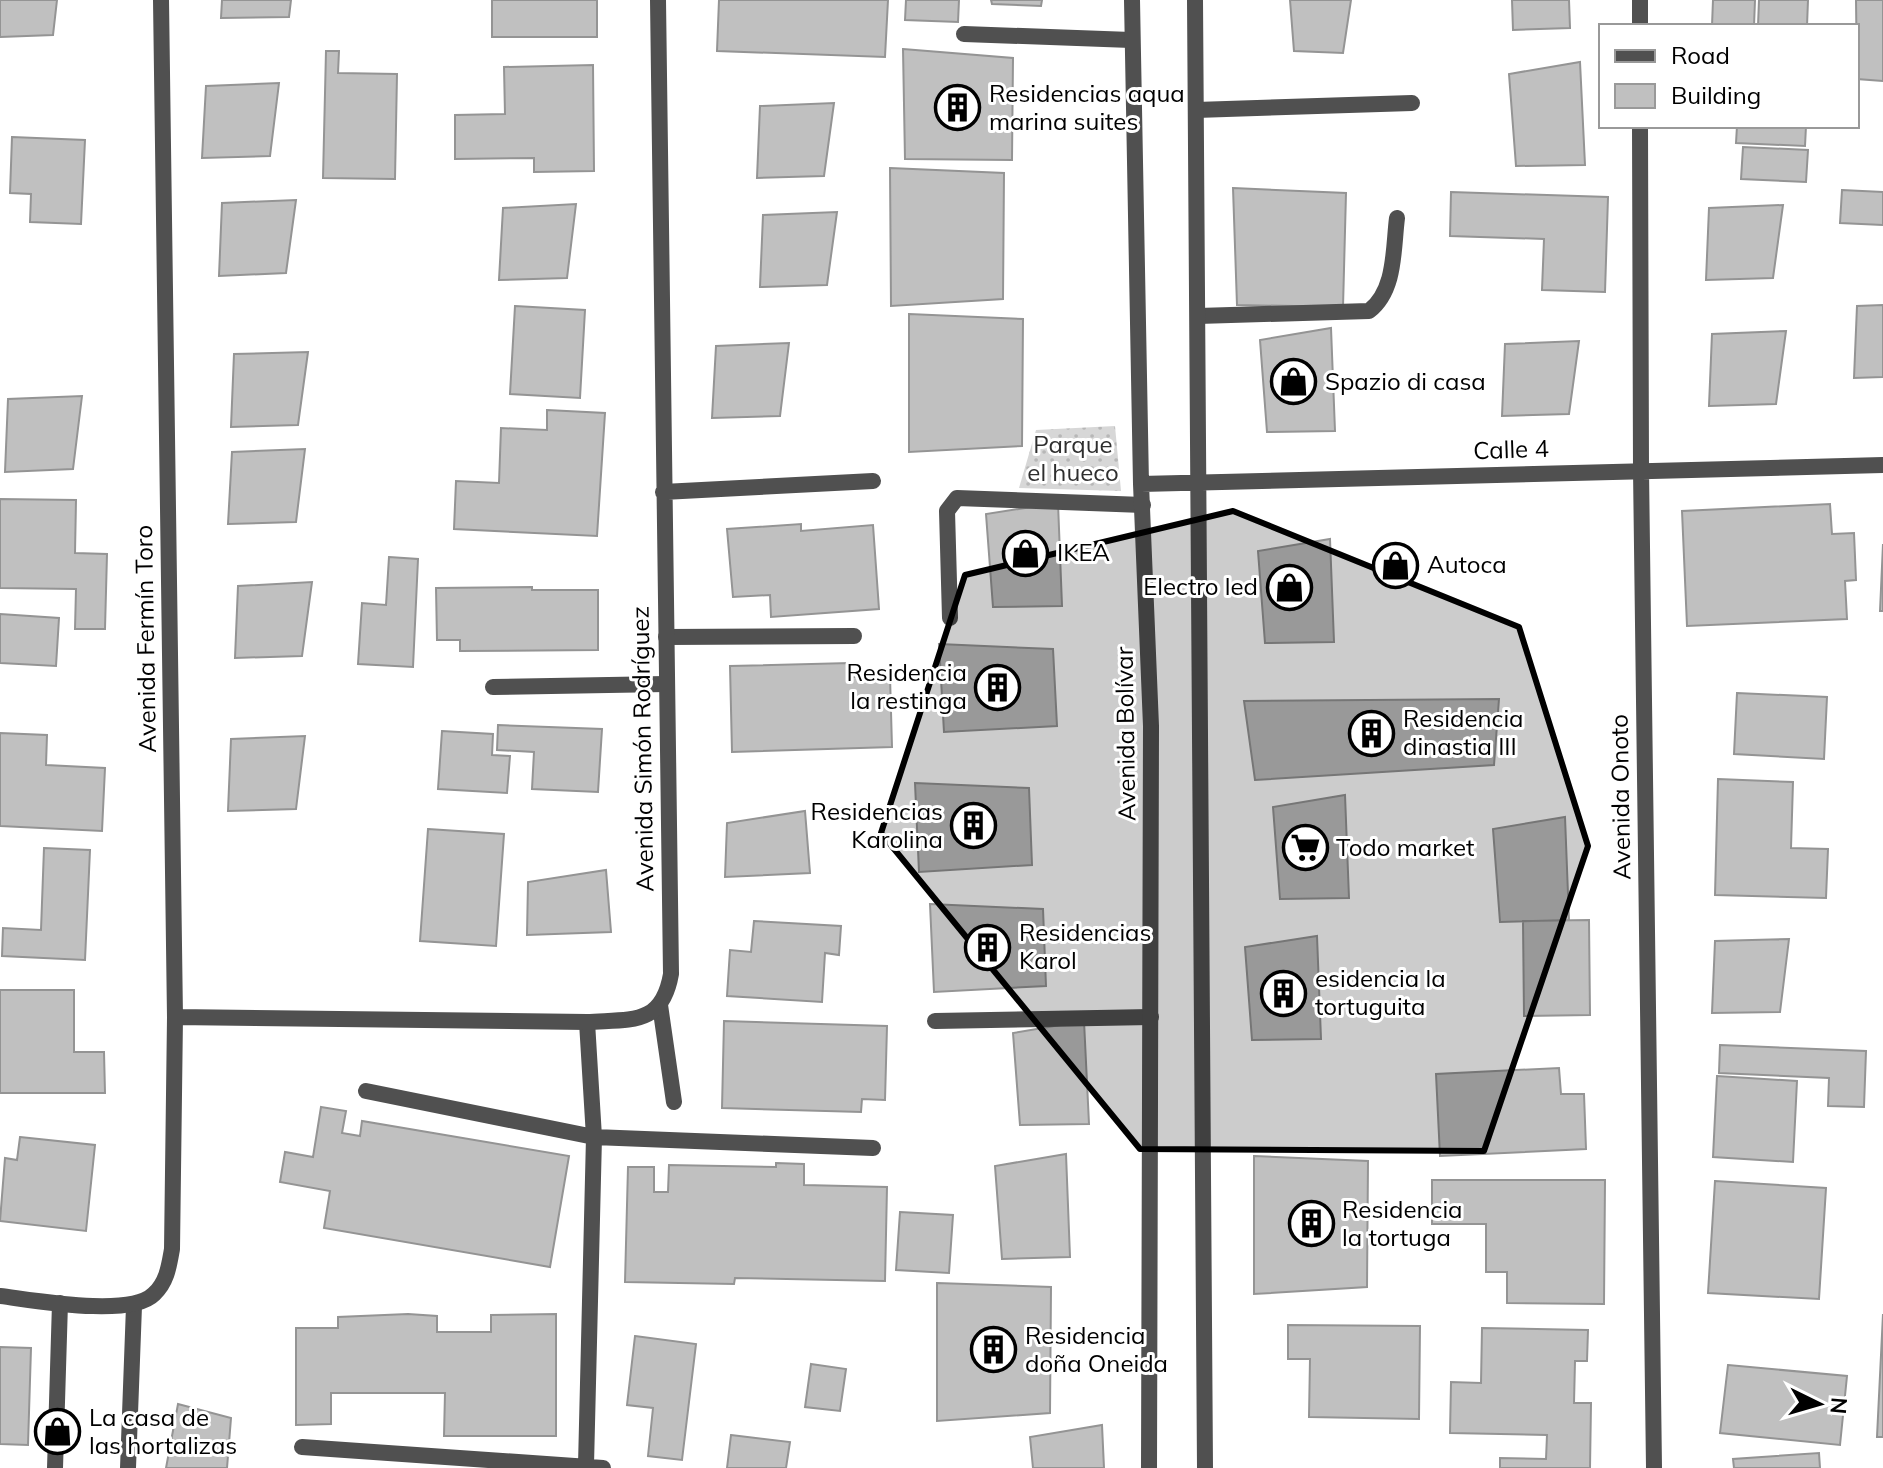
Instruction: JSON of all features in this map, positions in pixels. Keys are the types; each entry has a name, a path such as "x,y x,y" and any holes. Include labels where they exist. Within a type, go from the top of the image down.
{"street":[{"name":"Avenida Fermín Toro","path":"134,1306 153,1296 167,1277 172,1249 175,1017 161,0"},
{"name":"Avenida Simón Rodríguez","path":"658,0 671,974 667,995 660,1005"},
{"name":"Avenida Bolívar","path":"1132,0 1141,484 1151,726 1149,1468"},
{"path":"1195,0 1205,1468"},
{"path":"1640,0 1640,24"},
{"path":"964,34 1131,40"},
{"path":"1196,110 1412,103"},
{"name":"Avenida Onoto","path":"1640,128 1641,470 1654,1468"},
{"path":"1198,316 1369,311 1381,301 1387,290 1397,218"},
{"name":"Calle 4","path":"1141,484 1883,465"},
{"path":"663,492 873,481"},
{"path":"950,618 947,511 957,498 1143,505"},
{"path":"666,637 854,636"},
{"path":"493,687 666,684"},
{"path":"175,1017 587,1022 633,1019 654,1013 660,1005"},
{"path":"660,1005 674,1102"},
{"path":"935,1021 1151,1017"},
{"path":"302,1447 595,1466 594,1137 587,1022"},
{"path":"366,1091 594,1137 873,1148"},
{"path":"0,1296 60,1303 134,1306 128,1468"},
{"path":"55,1468 60,1303"}],"highlighted area":[{"path":"1233,511 1519,627 1588,846 1484,1151 1140,1149 881,833 965,575"}],"green space":[{"name":"Parque el hueco","path":"1115,426 1121,491 1019,488 1036,430"}],"building":[{"path":"0,0 57,0 53,35 0,37"},
{"path":"222,0 291,0 289,17 221,18"},
{"path":"492,0 597,0 597,37 492,37"},
{"path":"719,0 888,0 885,57 717,51"},
{"path":"906,0 959,0 958,22 905,20"},
{"path":"991,0 1042,0 1041,6 992,4"},
{"path":"1290,0 1351,0 1343,53 1294,51"},
{"path":"1512,0 1569,0 1570,28 1513,30"},
{"path":"1713,0 1755,0 1754,24 1712,24"},
{"path":"1759,0 1808,0 1807,24 1758,24"},
{"path":"1856,0 1883,0 1883,81 1859,79 1859,24 1856,24"},
{"name":"Residencias aqua marina suites","path":"903,49 1013,58 1012,160 905,159"},
{"path":"326,51 339,51 338,73 397,74 395,179 323,178"},
{"path":"1580,62 1585,165 1516,166 1509,74"},
{"path":"593,65 594,171 534,172 534,158 455,159 455,115 505,114 504,67"},
{"path":"279,83 270,156 202,158 206,86"},
{"path":"834,103 824,176 757,178 760,106"},
{"path":"1737,128 1806,128 1805,146 1736,143"},
{"path":"12,137 85,140 81,224 30,222 31,194 10,193"},
{"path":"1743,147 1808,150 1806,182 1741,179"},
{"path":"890,168 1004,173 1003,299 891,306"},
{"path":"1233,188 1346,193 1343,307 1237,305"},
{"path":"1842,190 1883,192 1883,225 1840,223"},
{"path":"1451,192 1608,197 1605,292 1542,290 1544,239 1450,236"},
{"path":"296,200 286,273 219,276 222,203"},
{"path":"576,204 567,278 499,280 503,208"},
{"path":"1783,205 1773,278 1706,280 1709,208"},
{"path":"837,212 827,285 760,287 763,215"},
{"path":"1883,305 1883,377 1854,378 1857,306"},
{"path":"515,306 585,310 580,398 510,394"},
{"path":"909,314 1023,319 1022,446 909,452"},
{"path":"1331,328 1335,431 1267,432 1260,340"},
{"path":"1786,331 1776,404 1709,406 1712,334"},
{"path":"1579,341 1569,414 1502,416 1505,344"},
{"path":"789,343 780,416 712,418 716,346"},
{"path":"308,352 298,425 231,427 234,354"},
{"path":"82,396 73,469 5,472 8,399"},
{"path":"547,410 605,413 597,536 454,529 456,481 499,483 501,428 547,430"},
{"path":"305,449 296,522 228,524 232,452"},
{"path":"0,499 76,500 75,553 107,554 105,629 75,629 76,589 0,588"},
{"path":"1058,503 1062,606 993,607 986,514"},
{"path":"1830,504 1832,534 1854,533 1856,580 1845,581 1847,619 1687,626 1682,511"},
{"path":"801,524 801,531 873,525 879,609 771,617 770,595 733,597 727,529"},
{"path":"1330,539 1334,642 1265,643 1258,551"},
{"path":"1883,544 1883,611 1880,611"},
{"path":"389,557 418,559 413,667 358,664 362,603 386,605"},
{"path":"312,582 302,656 235,658 238,586"},
{"path":"532,587 532,590 598,590 598,650 460,651 460,640 437,640 436,588"},
{"path":"0,614 59,618 56,666 0,663"},
{"name":"Residencia la restinga","path":"939,644 1053,649 1057,726 944,732"},
{"path":"850,663 851,677 890,676 892,747 732,752 730,666"},
{"path":"1737,693 1827,697 1824,759 1734,754"},
{"name":"Residencia dinastia III","path":"1499,699 1494,765 1255,780 1244,701"},
{"path":"498,725 602,729 598,792 532,789 534,752 497,750"},
{"path":"442,731 493,734 492,755 510,756 507,793 438,789"},
{"path":"0,733 47,735 46,765 105,768 102,831 0,826"},
{"path":"305,736 296,809 228,811 231,739"},
{"path":"1718,779 1793,782 1791,848 1828,849 1826,898 1715,895"},
{"name":"Residencias Karolina","path":"915,783 1029,788 1032,865 919,872"},
{"path":"1345,795 1349,898 1280,899 1273,807"},
{"path":"805,811 810,873 725,877 727,823"},
{"path":"1565,817 1569,920 1500,922 1493,829"},
{"path":"428,829 504,834 496,946 420,941"},
{"path":"44,848 90,850 85,960 2,956 3,928 41,930"},
{"path":"606,870 611,932 527,935 528,882"},
{"name":"Residencias Karol","path":"930,904 1043,909 1046,986 934,992"},
{"path":"1589,920 1590,1015 1524,1016 1523,921"},
{"path":"754,921 841,926 839,955 825,953 822,1002 727,996 730,950 751,952"},
{"name":"esidencia la tortuguita","path":"1317,936 1321,1039 1252,1040 1245,947"},
{"path":"1789,939 1780,1012 1712,1013 1715,941"},
{"path":"0,990 74,990 74,1052 104,1052 105,1093 0,1093"},
{"path":"724,1021 887,1026 885,1100 862,1099 861,1112 722,1108"},
{"path":"1084,1021 1089,1124 1020,1125 1013,1033"},
{"path":"1720,1045 1866,1051 1864,1107 1828,1106 1829,1078 1719,1073"},
{"path":"1559,1068 1561,1094 1584,1094 1586,1149 1440,1156 1436,1074"},
{"path":"1717,1076 1797,1081 1793,1162 1713,1157"},
{"path":"321,1107 346,1111 342,1133 360,1136 362,1121 569,1156 550,1267 324,1228 330,1191 280,1182 285,1152 313,1157"},
{"path":"20,1137 95,1145 86,1231 0,1221 5,1158 17,1160"},
{"path":"1066,1154 1070,1257 1002,1259 995,1166"},
{"name":"Residencia la tortuga","path":"1254,1156 1368,1161 1367,1287 1254,1294"},
{"path":"776,1163 804,1164 804,1185 887,1187 885,1281 735,1278 734,1284 625,1282 628,1167 654,1167 654,1192 668,1192 669,1165 776,1167"},
{"path":"1432,1180 1605,1180 1604,1304 1507,1303 1507,1272 1486,1272 1486,1224 1432,1224"},
{"path":"1715,1181 1826,1188 1819,1299 1708,1293"},
{"path":"900,1212 953,1215 949,1273 896,1270"},
{"name":"Residencia doña Oneida","path":"937,1283 1051,1287 1050,1413 937,1421"},
{"path":"556,1314 556,1436 444,1436 445,1393 331,1393 331,1424 296,1425 296,1328 338,1328 338,1317 437,1316 437,1332 491,1332 491,1315"},
{"path":"1883,1314 1883,1437 1877,1437"},
{"path":"1288,1325 1420,1326 1419,1419 1309,1417 1310,1359 1288,1359"},
{"path":"1482,1328 1588,1330 1587,1361 1575,1361 1574,1403 1591,1403 1590,1468 1500,1468 1500,1458 1546,1459 1547,1435 1450,1433 1451,1382 1481,1383"},
{"path":"635,1336 696,1344 682,1460 648,1456 653,1408 627,1405"},
{"path":"0,1347 31,1348 28,1445 0,1444"},
{"path":"811,1364 846,1369 840,1411 805,1407"},
{"path":"1728,1365 1847,1376 1840,1445 1720,1433"},
{"path":"178,1404 231,1418 227,1468 166,1468"},
{"path":"1102,1425 1104,1468 1033,1468 1030,1437"},
{"path":"731,1435 790,1442 786,1468 727,1468"},
{"path":"1819,1453 1820,1468 1734,1468 1733,1459"}],"place":[{"name":"Residencias aqua marina suites","path":"958,108"},
{"name":"Spazio di casa","path":"1294,382"},
{"name":"IKEA","path":"1026,553"},
{"name":"Autoca","path":"1396,565"},
{"name":"Electro led","path":"1289,587"},
{"name":"Residencia la restinga","path":"998,687"},
{"name":"Residencia dinastia III","path":"1372,733"},
{"name":"Residencias Karolina","path":"974,826"},
{"name":"Todo market","path":"1305,848"},
{"name":"Residencias Karol","path":"988,947"},
{"name":"esidencia la tortuguita","path":"1284,993"},
{"name":"Residencia la tortuga","path":"1311,1224"},
{"name":"Residencia doña Oneida","path":"994,1350"},
{"name":"La casa de las hortalizas","path":"58,1432"}]}
